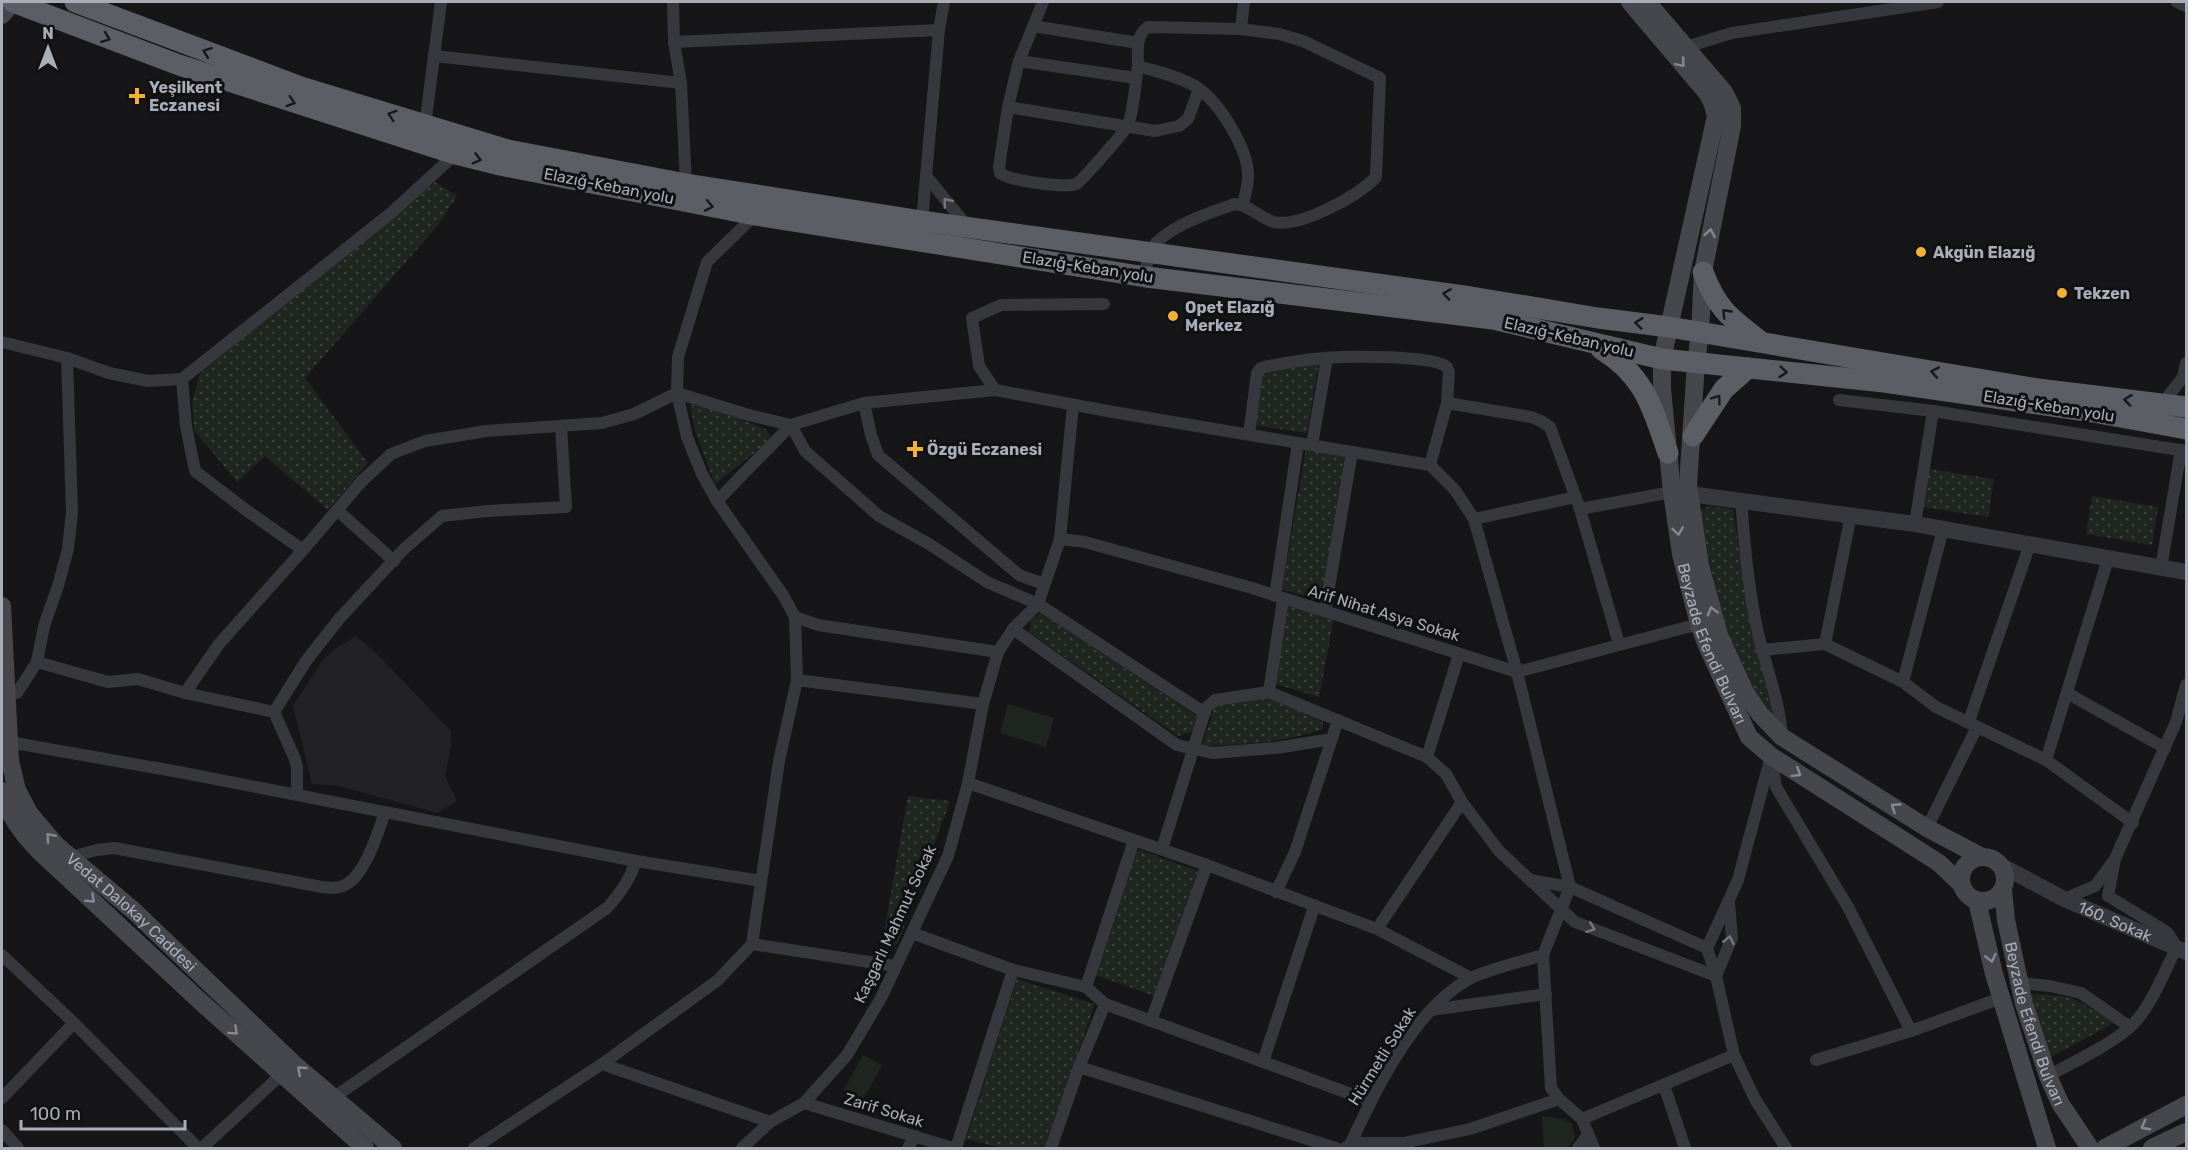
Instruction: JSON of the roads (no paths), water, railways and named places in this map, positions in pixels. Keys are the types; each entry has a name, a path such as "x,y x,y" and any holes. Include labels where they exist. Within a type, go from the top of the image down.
{"highway":[{"name":"Elazığ-Keban yolu","path":"13,2 179,65 452,153 500,165 755,215 1146,277 1493,319 1662,359 1884,382 2093,412 2187,429"},
{"name":"Elazığ-Keban yolu","path":"75,2 101,8 301,87 508,150 686,184 968,227 1669,327 2038,389 2187,407"},
{"path":"1703,272 1715,300 1727,316 1763,343"},
{"path":"1587,341 1623,364 1644,389 1668,453"},
{"path":"1693,436 1724,389 1748,368"}],"main road":[{"path":"2,15 13,2"},
{"name":"Beyzade Efendi Bulvarı","path":"1630,2 1707,93 1716,111 1710,148 1662,359 1662,389 1668,453 1719,635 1745,692 1760,714 1782,737 1927,828 1982,857"},
{"name":"Beyzade Efendi Bulvarı","path":"1647,2 1724,92 1732,108 1729,140 1703,272 1693,436 1688,485 1681,493 1681,555 1699,624 1749,736 1771,756 1939,863 1961,884"},
{"name":"Vedat Dalokay Caddesi","path":"2,606 7,693 6,741 17,790 29,813 70,857 134,911 294,1064 393,1149"},
{"path":"2,791 6,807 19,828 39,851 364,1149"},
{"path":"1982,857 1993,859 2002,866 2006,878 2004,887 1992,900 1977,901 1967,894 1961,884 1964,868 1975,858 1982,857"},
{"name":"Beyzade Efendi Bulvarı","path":"2004,887 2006,920 2020,982 2048,1076 2060,1103 2090,1149"},
{"name":"Beyzade Efendi Bulvarı","path":"1977,901 2001,998 2047,1149"},
{"path":"2105,1149 2187,1105"},
{"path":"2152,1149 2187,1132"}],"street":[{"path":"425,126 441,2"},
{"path":"673,2 674,42 681,83 686,184"},
{"path":"922,220 939,30 944,2"},
{"path":"1043,2 1019,61 1008,106 999,173 1013,179 1076,184 1085,178 1128,127 1137,72 1138,43 1143,31 1148,27 1241,29 1280,34 1303,41 1380,78 1376,177 1367,186 1308,217 1290,221 1275,222 1263,218 1243,204 1228,206 1176,228 1164,236 1149,253 1146,277"},
{"path":"1241,29 1244,2"},
{"path":"1686,47 1732,33 1938,2"},
{"path":"2177,2 2187,6"},
{"path":"1033,26 1138,43"},
{"path":"674,42 939,30"},
{"path":"434,56 681,83"},
{"path":"1019,61 1178,78 1199,89 1219,107 1243,152 1248,177 1243,204"},
{"path":"1008,106 1155,131 1179,126 1188,119 1199,89"},
{"path":"2,342 68,358 109,373 148,381 182,379 391,213 450,159 452,153"},
{"path":"927,177 968,227"},
{"path":"476,1148 602,1064 718,980 752,944 779,761 797,680 795,617 783,595 717,501 702,474 687,437 677,393 678,357 707,262 755,215"},
{"path":"995,390 979,366 972,318 1002,305 1104,304"},
{"path":"7,693 17,693 37,662 44,626 68,549 72,512 68,358"},
{"path":"1312,445 1327,358"},
{"path":"1248,435 1257,373 1261,368 1327,358 1420,359 1443,364 1449,372 1447,403 1430,465"},
{"path":"2162,404 2183,378 2187,363"},
{"path":"182,379 186,426 195,471 303,550"},
{"path":"717,501 791,425 864,403 995,390 1430,465 1455,489 1474,519 1517,672 1570,887 1543,955 1551,1088 1558,1099 1582,1119 1594,1149"},
{"path":"185,693 219,644 361,482 391,454 425,441 486,431 602,423 634,414 677,393 748,415 791,425 805,451 879,516 929,544 987,582 1038,604 1205,713"},
{"path":"1839,400 1933,411 2184,451 2161,567"},
{"path":"864,403 878,455 1019,575 1044,584"},
{"path":"1447,403 1515,414 1541,421 1550,428 1578,503 1619,644"},
{"name":"Kaşgarlı Mahmut Sokak","path":"742,1149 770,1122 804,1103 847,1055 881,998 948,856 968,783 983,704 998,652 1013,629 1038,604 1059,539 1073,405"},
{"path":"1915,524 1933,411"},
{"path":"274,712 306,661 339,619 394,561 442,516 566,507 561,426"},
{"path":"1269,692 1298,443"},
{"path":"1325,611 1352,452"},
{"path":"1474,519 1578,503 1681,493 1915,524 2187,572"},
{"path":"1741,501 1749,592 1781,720 1782,737"},
{"path":"337,510 394,561"},
{"path":"1825,644 1851,515"},
{"path":"1903,682 1943,529"},
{"name":"Arif Nihat Asya Sokak","path":"1059,539 1085,542 1279,597 1517,672"},
{"path":"1927,828 1973,724 2030,544"},
{"path":"2046,760 2108,559"},
{"path":"795,617 818,625 998,652"},
{"path":"1517,672 1699,624"},
{"path":"1013,629 1177,744 1212,753 1276,748 1332,739"},
{"path":"1762,650 1825,644 1903,682 1936,706 2046,760 2133,823"},
{"path":"1427,757 1459,654"},
{"path":"37,662 108,682 138,679 185,693 274,712"},
{"path":"797,680 983,704"},
{"path":"2064,899 2095,886 2115,859 2133,823 2164,748 2181,724 2187,685"},
{"path":"1162,849 1206,708 1215,700 1269,692 1427,757 1446,774 1462,802 1498,851 1575,922 1716,976"},
{"path":"2067,693 2164,748"},
{"path":"274,712 295,759 297,795"},
{"path":"1276,892 1295,852 1338,720"},
{"path":"6,741 636,861 760,881"},
{"path":"1771,756 1776,787 1848,907 1911,1031"},
{"path":"1771,756 1738,880 1707,948 1716,976 1734,1055 1755,1099 1786,1149"},
{"path":"968,783 1207,865 1377,929 1471,978"},
{"path":"1763,788 1776,787"},
{"path":"1377,929 1462,802"},
{"path":"70,857 114,848 322,887 338,887 350,882 358,873 375,842 385,812"},
{"path":"1086,987 1134,840"},
{"path":"2048,1076 2092,1052 2130,1027 2182,950 2167,932 2108,896 2115,859"},
{"path":"333,1098 607,909 621,893 632,875 636,861"},
{"path":"1151,1022 1207,865"},
{"name":"160. Sokak","path":"2002,866 2064,899 2182,950"},
{"path":"1529,880 1570,887 1707,948"},
{"name":"160. Sokak","path":"2004,887 2044,888"},
{"path":"1716,976 1732,938 1729,902"},
{"path":"1263,1062 1314,907"},
{"path":"912,933 1013,970 1086,987 1105,1004 1370,1101"},
{"path":"752,944 895,966"},
{"name":"Hürmetli Sokak","path":"1348,1146 1370,1101 1416,1028 1440,998 1471,978 1543,955"},
{"path":"4,963 74,1023 200,1149 282,1074"},
{"path":"954,1149 1013,970"},
{"path":"2020,982 2081,993 2130,1027"},
{"path":"1431,1010 1546,994"},
{"path":"1816,1060 1911,1031 2001,998"},
{"path":"1051,1149 1079,1067 1105,1004"},
{"path":"2,1098 74,1023"},
{"path":"1582,1119 1734,1055"},
{"path":"602,1064 770,1122"},
{"path":"1079,1067 1336,1149"},
{"path":"1664,1085 1685,1149"},
{"path":"1348,1146 1403,1143 1470,1129 1558,1099"},
{"name":"Zarif Sokak","path":"804,1103 954,1149"},
{"path":"2,1130 10,1144"},
{"path":"1578,1149 1588,1135"},
{"path":"908,1149 915,1136"}],"place":[{"name":"Yeşilkent Eczanesi","path":"137,96"},
{"name":"Akgün Elazığ","path":"1921,252"},
{"name":"Tekzen","path":"2062,293"},
{"name":"Opet Elazığ Merkez","path":"1173,316"},
{"name":"Özgü Eczanesi","path":"915,449"}]}
